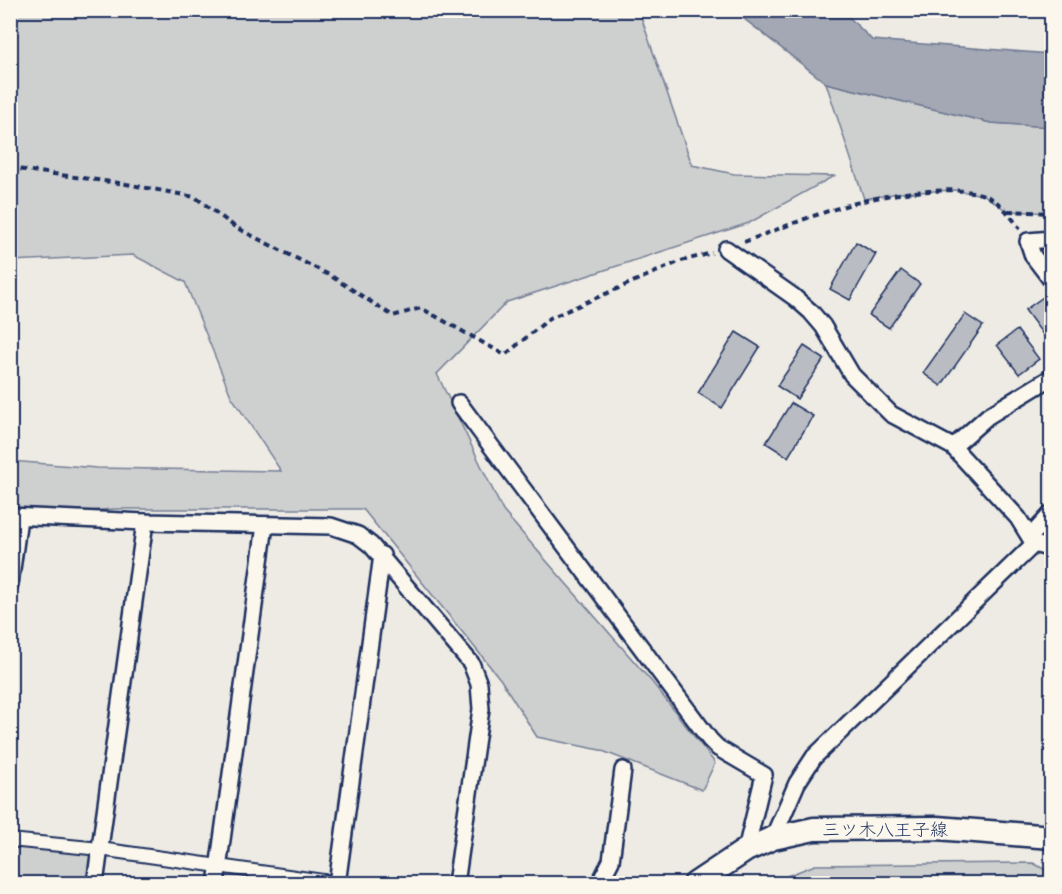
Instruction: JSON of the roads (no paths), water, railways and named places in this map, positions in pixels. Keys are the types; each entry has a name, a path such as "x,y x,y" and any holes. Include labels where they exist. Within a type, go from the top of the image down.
{"main road":[{"name":"三ツ木八王子線","path":"695,884 746,850 773,838 832,828 937,828 1052,837"}],"street":[{"path":"1052,239 1028,241 1033,256 1052,281"},
{"path":"726,249 794,297 811,312 823,326 852,375 891,414 953,447 1018,518 1032,541 1052,549"},
{"path":"953,447 988,416 1052,377"},
{"path":"459,403 710,740 718,748 764,775 746,850"},
{"path":"773,838 797,783 814,757 1032,541 1052,513"},
{"path":"10,584 15,517 331,526 358,535 382,555 464,653 479,684 480,722 456,884"},
{"path":"96,884 145,522"},
{"path":"216,884 265,525"},
{"path":"10,840 100,849 338,883 382,555"},
{"path":"599,884 611,861 623,770"}]}
